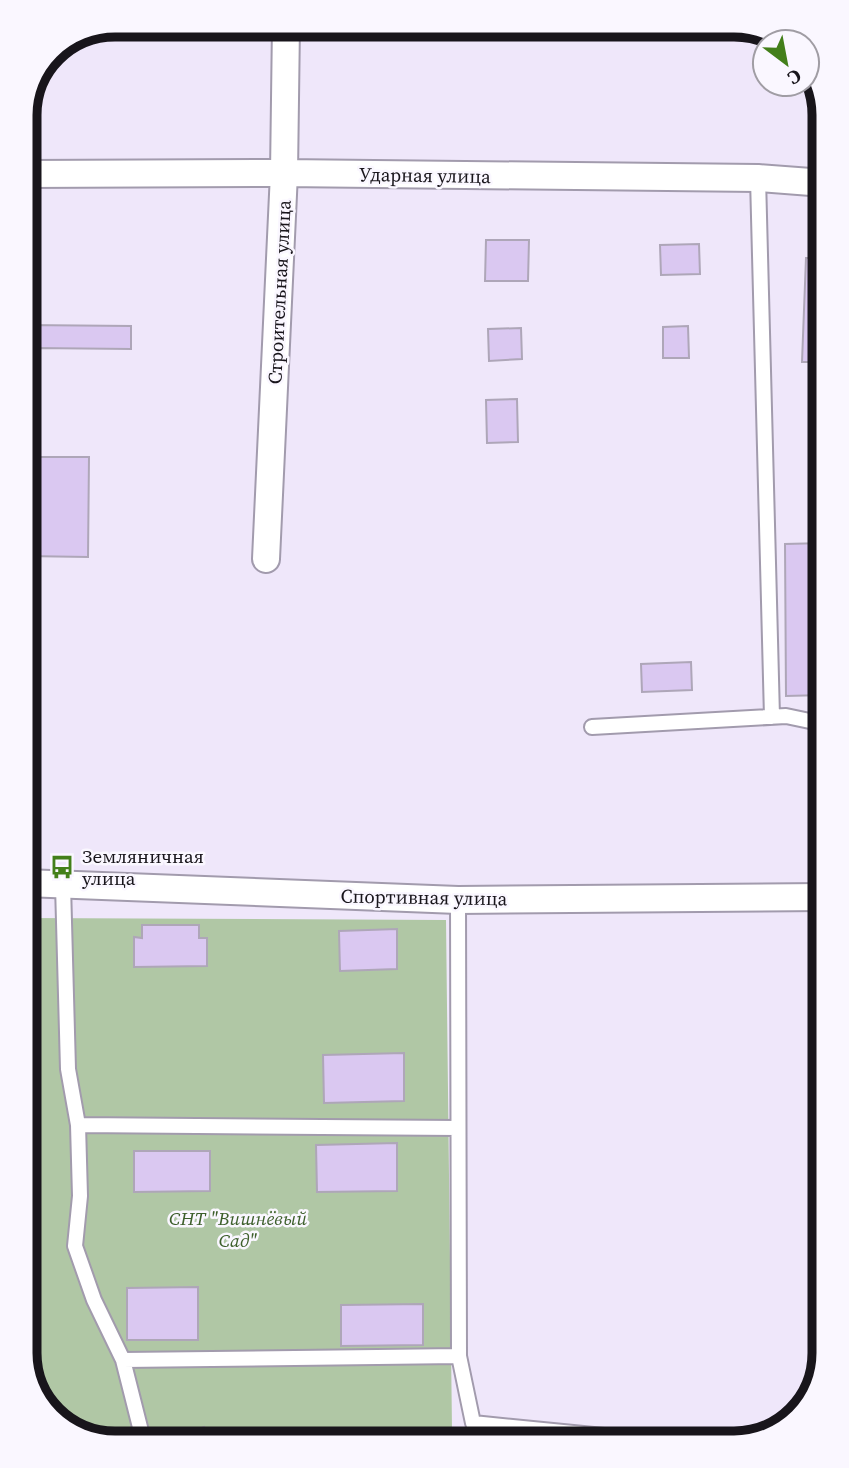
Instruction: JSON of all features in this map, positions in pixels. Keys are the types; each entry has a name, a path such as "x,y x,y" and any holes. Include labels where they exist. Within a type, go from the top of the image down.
{"street":[{"name":"Строительная улица","path":"266,559 284,173 286,37"},
{"name":"Ударная улица","path":"37,174 284,173 758,178 812,182"},
{"name":"Спортивная улица","path":"37,884 457,900 812,897"}],"lane":[{"path":"758,178 772,717"},
{"path":"592,727 786,716 812,721"},
{"path":"63,885 68,1069 78,1125 80,1196 75,1246 94,1300 123,1360 142,1431"},
{"path":"457,900 459,1356 473,1423 554,1431"},
{"path":"78,1125 458,1128"},
{"path":"123,1360 459,1356"}],"green space":[{"name":"СНТ \"Вишнёвый Сад\"","path":"37,918 446,920 452,1430 461,1431 109,1431 80,1423 56,1405 41,1379 37,1354"}],"building":[{"path":"486,240 529,240 528,281 485,281"},
{"path":"699,244 700,274 661,275 660,245"},
{"path":"806,258 812,258 812,362 802,362"},
{"path":"37,325 131,326 131,349 37,348"},
{"path":"688,326 689,358 663,358 663,327"},
{"path":"521,328 522,359 489,361 488,329"},
{"path":"517,399 518,442 487,443 486,400"},
{"path":"37,457 89,457 88,557 37,556"},
{"path":"812,543 812,695 786,696 785,544"},
{"path":"691,662 692,690 642,692 641,664"},
{"path":"142,925 199,925 199,938 207,938 207,966 134,967 134,937 142,938"},
{"path":"397,929 397,969 340,971 339,931"},
{"path":"404,1053 404,1101 324,1103 323,1055"},
{"path":"397,1143 397,1191 317,1192 316,1145"},
{"path":"134,1151 210,1151 210,1191 134,1192"},
{"path":"198,1287 198,1340 127,1340 127,1288"},
{"path":"423,1304 423,1345 341,1346 341,1305"}],"place":[{"name":"Земляничная улица","path":"62,867"}]}
